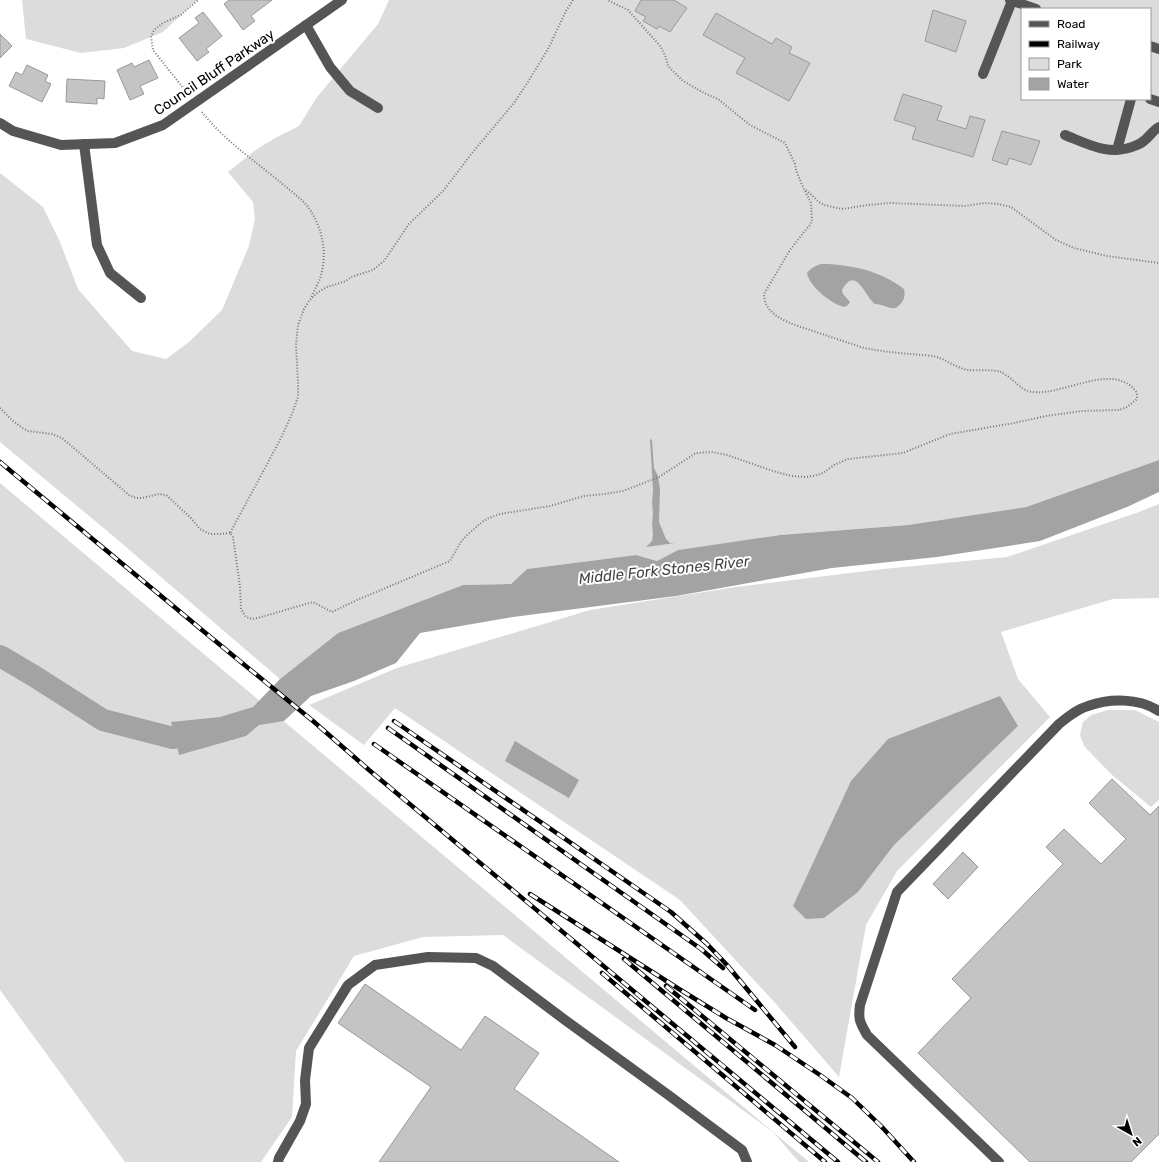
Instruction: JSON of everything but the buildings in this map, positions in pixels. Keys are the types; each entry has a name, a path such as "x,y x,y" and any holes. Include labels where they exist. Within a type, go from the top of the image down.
{"street":[{"name":"Council Bluff Parkway","path":"0,123 13,131 61,144 115,143 163,125 342,0"},
{"path":"983,74 1011,0 1033,8"},
{"path":"306,25 330,67 350,91 378,108"},
{"path":"1117,150 1131,100"},
{"path":"1065,135 1099,149 1117,150 1137,145 1148,139 1154,130 1159,127"},
{"path":"84,144 97,245 110,273 141,298"},
{"path":"999,1162 867,1035 861,1024 858,1016 860,1005 897,892 1059,724 1075,712 1087,706 1122,700 1141,703 1159,711"},
{"path":"278,1162 300,1122 306,1104 305,1080 309,1048 348,984 375,965 428,957 476,958 493,966 742,1150 747,1162"}],"path":[{"path":"198,0 180,15 163,23 154,30 151,37 152,50 207,118 226,138 298,198 311,212 318,226 322,241 324,260 321,276 304,309 298,326 296,345 298,397 292,414 230,533"},
{"path":"309,300 327,287 373,270 384,261 409,224 444,190 472,153 514,103 548,49 566,11 573,0"},
{"path":"230,533 233,538 240,587 241,609 246,617 261,617 313,602 332,612 450,561 460,543 466,536 489,518 500,514 550,506 584,496 623,491 659,477 696,453 712,452 727,455 792,476 814,476 823,473 834,465 848,459 903,452 950,434 1046,416 1082,411 1120,410 1128,407 1137,400 1137,393 1132,386 1127,382 1114,378 1089,382 1059,390 1031,392 1024,390 1001,372 966,369 953,365 938,357 864,348 791,324 777,316 767,307 764,294 790,250 812,220 811,203 802,186 795,164 785,143 750,125 718,99 683,81 668,66 661,46 628,10 607,0"},
{"path":"802,186 824,205 842,209 890,203 964,206 985,203 998,204 1011,207 1056,240 1074,248 1107,256 1159,263"},
{"path":"0,408 13,421 28,431 52,434 62,438 129,495 136,498 142,498 159,494 166,495 190,517 200,529 210,534 230,533"}],"green space":[{"path":"22,0 197,0 163,32 124,48 81,53 26,39"},
{"path":"389,0 1159,0 1159,460 1026,507 908,525 780,535 678,550 657,561 636,555 527,569 511,584 463,585 338,633 280,679 112,535 0,442 0,173 43,207 60,242 78,289 132,351 166,359 189,342 222,310 249,246 255,219 253,202 228,172 257,149 299,126 317,97 378,24"},
{"path":"0,483 809,1162 799,1162 773,1132 503,935 423,937 354,956 296,1051 292,1117 261,1162 125,1162 0,990"},
{"path":"1159,504 1159,598 1113,599 1001,632 1018,679 1050,717 897,871 866,925 839,1077 776,1004 680,900 395,708 364,745 309,705 397,668 590,610 736,587 883,569 1007,557"},
{"path":"1108,710 1135,710 1159,722 1159,800 1151,807 1111,774 1084,746 1080,735 1083,722 1091,715"}],"water":[{"path":"821,264 843,265 875,273 904,289 905,295 903,300 896,308 875,304 860,285 856,281 852,280 847,283 842,290 843,294 850,302 849,304 845,307 834,303 816,289 807,273 813,267"},
{"path":"650,439 652,440 654,468 658,476 660,489 659,522 666,539 670,543 675,543 646,547 652,541 653,534 653,491"},
{"path":"1159,460 1159,492 1127,507 1040,541 937,557 832,568 676,596 513,617 420,633 396,663 354,681 311,696 284,721 259,725 246,736 179,755 171,722 220,717 253,707 280,679 338,633 463,585 511,584 527,569 636,555 657,561 678,550 780,535 908,525 1026,507"},
{"path":"1000,696 1018,726 894,845 858,892 824,918 806,919 793,906 851,781 888,739"},
{"path":"515,741 579,780 569,798 505,761"}],"waterway":[{"name":"Middle Fork Stones River","path":"0,656 103,720 173,738 203,730"}],"railway":[{"path":"0,462 313,721 369,770 838,1162"},
{"path":"394,721 671,912 707,944 727,965 795,1047"},
{"path":"388,728 701,949 723,968"},
{"path":"374,744 755,1010"},
{"path":"530,894 679,989 726,1018 775,1045 820,1075 852,1098 881,1126 914,1162"},
{"path":"624,959 866,1162"},
{"path":"602,973 825,1162"},
{"path":"666,986 878,1162"}]}
